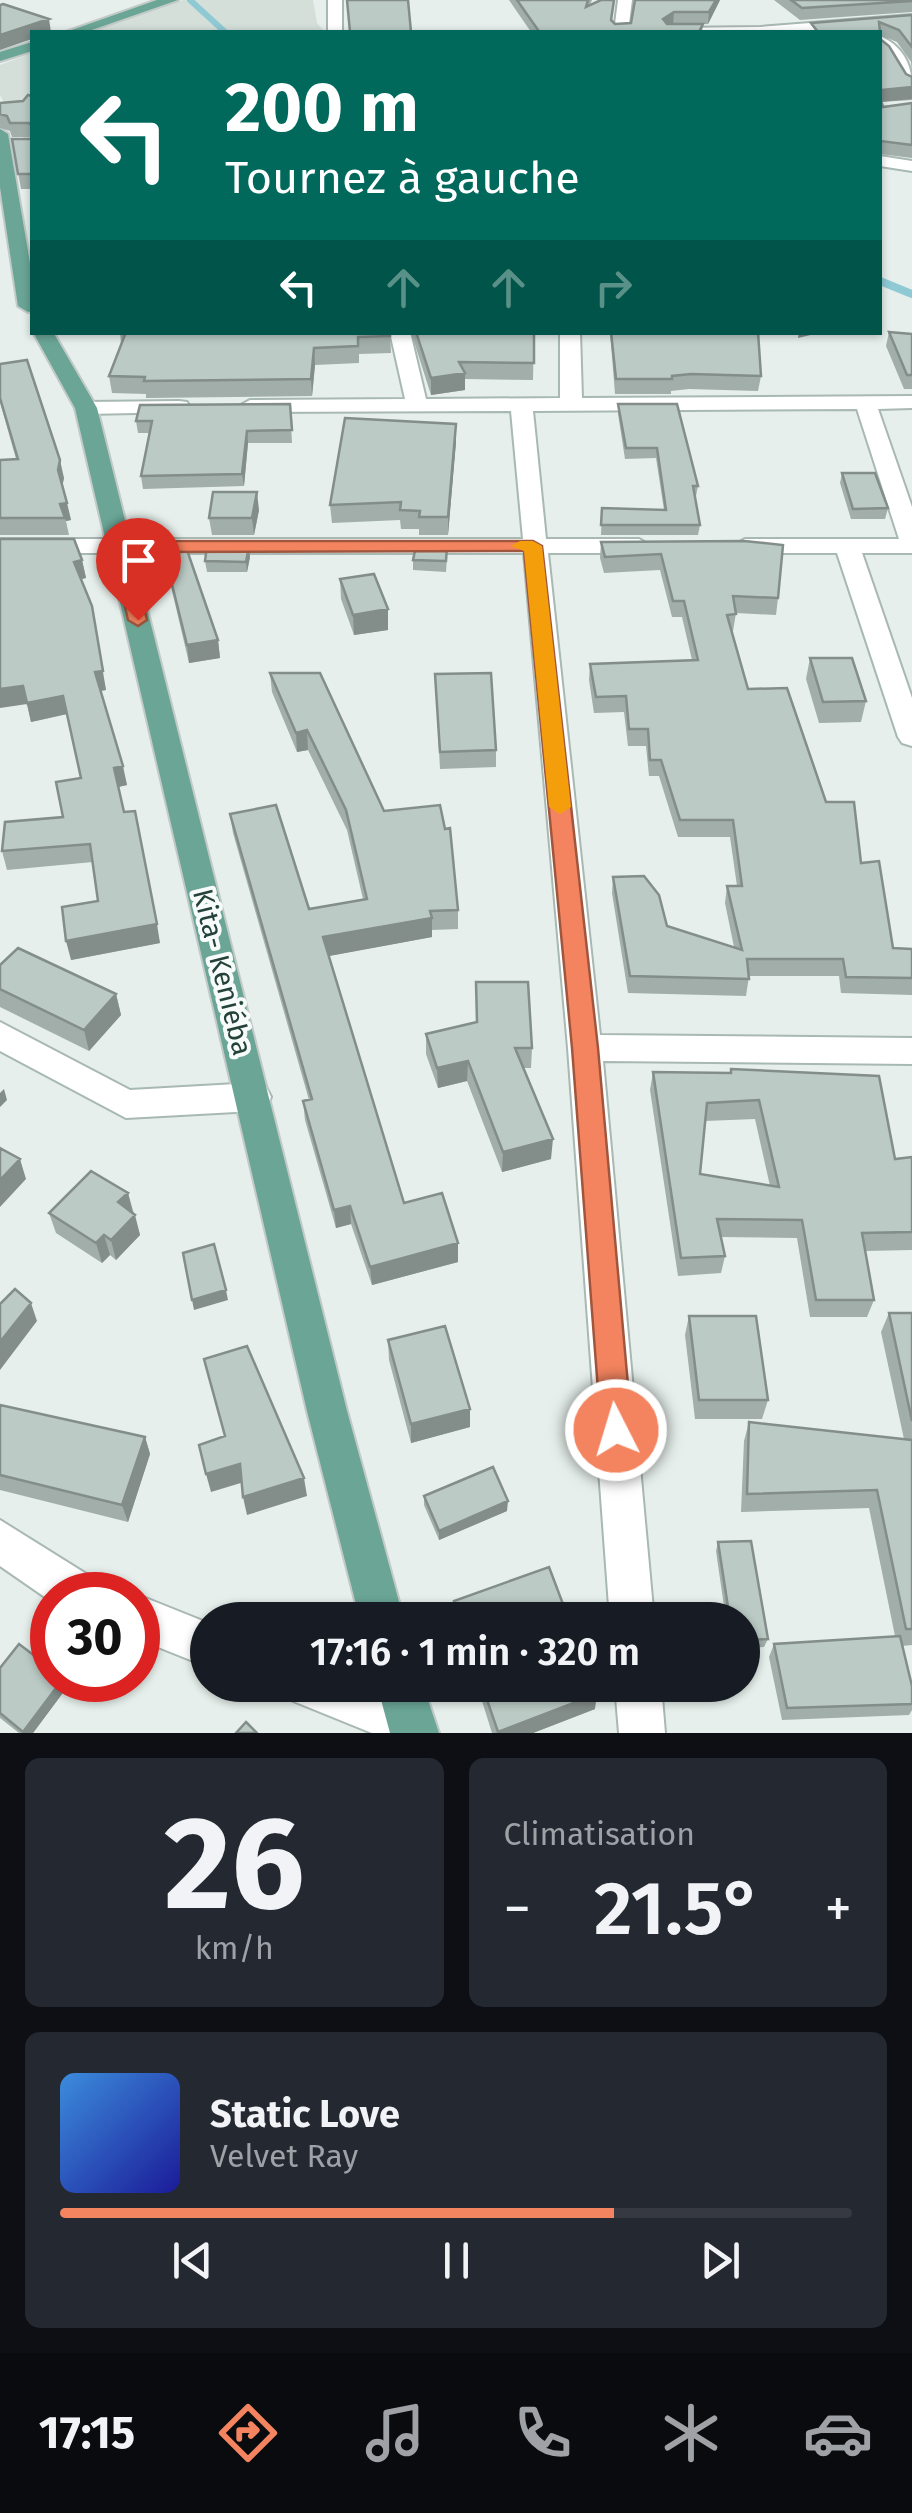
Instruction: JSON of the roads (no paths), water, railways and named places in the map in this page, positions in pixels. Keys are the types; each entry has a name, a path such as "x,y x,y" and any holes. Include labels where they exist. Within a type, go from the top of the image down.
{"main road":[{"path":"79,30 171,0"},
{"path":"0,57 30,47"},
{"path":"6,141 8,236 30,302"},
{"path":"0,308 30,311"},
{"name":"Kita- Keniéba","path":"46,335 86,408 327,1411 377,1602"}],"street":[{"path":"335,0 335,30"},
{"path":"620,30 624,0"},
{"path":"814,30 866,28 912,19"},
{"path":"896,54 912,82"},
{"path":"882,161 912,166"},
{"path":"401,335 417,404"},
{"path":"570,335 571,402"},
{"path":"521,402 585,1048 631,1602"},
{"path":"729,546 912,544 865,402"},
{"path":"86,408 912,402"},
{"path":"0,546 670,546"},
{"path":"847,546 912,737"},
{"path":"0,1035 126,1104 254,1097"},
{"path":"585,1048 912,1052"},
{"path":"0,1542 46,1572"},
{"path":"160,1626 190,1638"},
{"path":"368,1702 409,1714"},
{"path":"639,1702 642,1733"}],"waterway":[{"path":"190,0 223,30"},
{"path":"882,282 912,294"}]}
